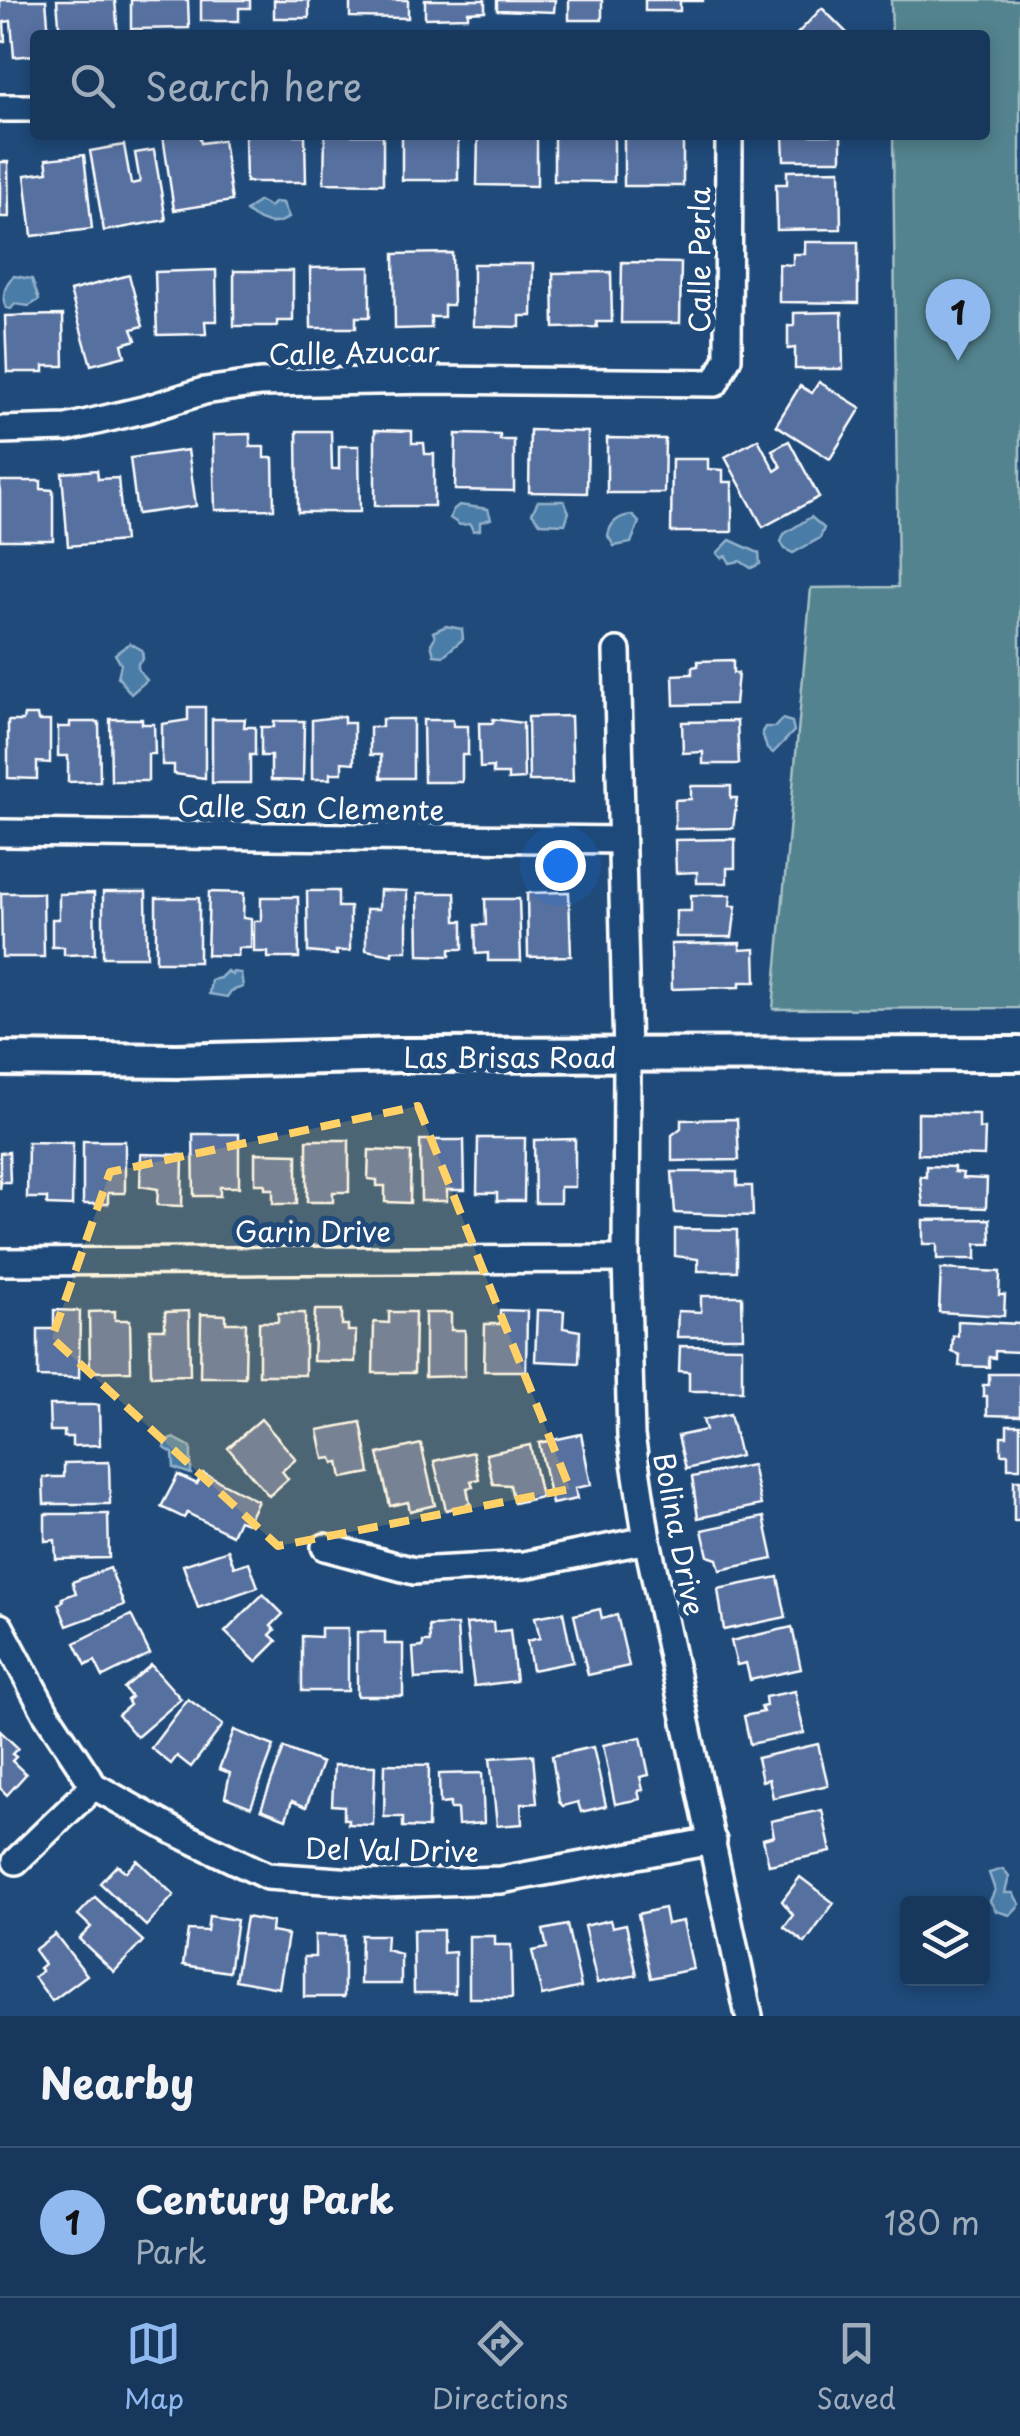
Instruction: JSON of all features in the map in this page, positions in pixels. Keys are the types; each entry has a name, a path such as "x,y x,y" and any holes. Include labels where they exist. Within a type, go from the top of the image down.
{"street":[{"path":"0,108 30,108"},
{"name":"Calle Perla","path":"715,382 728,358 730,140"},
{"name":"Calle Azucar","path":"0,430 67,428 204,391 260,382 715,382"},
{"name":"Bolina Drive","path":"617,651 631,1436 647,1540 749,2016"},
{"name":"Calle San Clemente","path":"0,834 621,840"},
{"name":"Las Brisas Road","path":"0,1059 1020,1054"},
{"name":"Garin Drive","path":"0,1262 626,1258"},
{"path":"326,1547 414,1570 524,1565 647,1540"},
{"name":"Del Val Drive","path":"0,1627 46,1713 94,1786 267,1876 383,1884 502,1880 713,1840"},
{"path":"16,1861 94,1786"}],"highlighted area":[{"path":"418,1106 570,1489 278,1546 52,1338 110,1172"}],"green space":[{"path":"891,0 1020,0 1020,1008 773,1009 811,588 898,587 893,140 990,140 990,30 892,30"}],"water":[{"path":"259,201 270,207 275,202 283,203 289,217 273,223 257,219 246,211"},
{"path":"14,276 32,279 39,300 29,306 15,304 6,308 5,291"},
{"path":"538,501 564,501 569,512 565,524 540,523 532,513"},
{"path":"459,505 488,509 491,519 480,522 480,530 473,531 470,524 460,525 450,518"},
{"path":"632,515 639,522 631,543 614,546 608,536 611,527"},
{"path":"811,517 824,528 820,538 793,553 785,549 781,542 784,534"},
{"path":"730,540 759,553 760,564 751,568 740,561 730,563 726,556 721,558 717,553"},
{"path":"446,626 462,629 463,639 443,656 434,655 433,632"},
{"path":"130,643 142,650 138,669 147,680 131,694 118,677 121,664 115,654"},
{"path":"782,719 792,722 794,731 773,753 767,749 762,732"},
{"path":"227,971 232,975 241,973 243,987 227,997 209,994 211,980"},
{"path":"174,1438 191,1447 191,1474 174,1468 173,1453 164,1448 166,1441"},
{"path":"1003,1869 1009,1877 1005,1893 1013,1893 1020,1904 1010,1915 996,1911 990,1901 995,1890 989,1873"}],"building":[{"path":"0,0 46,0 49,30 30,30 30,55 14,57 11,21 4,22 5,41 0,41"},
{"path":"57,0 115,0 118,30 60,30"},
{"path":"131,0 188,0 189,28 131,29"},
{"path":"201,0 250,0 250,8 239,8 239,21 201,21"},
{"path":"274,0 309,0 309,18 274,18"},
{"path":"350,0 408,0 408,18 350,17"},
{"path":"425,0 485,0 485,11 468,12 468,17 425,18"},
{"path":"497,0 555,0 554,12 497,10"},
{"path":"569,0 602,0 602,20 569,20"},
{"path":"645,0 703,1 680,1 680,11 645,11"},
{"path":"822,8 844,30 801,30"},
{"path":"164,140 223,140 232,201 174,210"},
{"path":"245,140 305,140 306,182 246,182"},
{"path":"325,140 383,140 383,184 324,183"},
{"path":"402,140 458,140 458,180 402,180"},
{"path":"478,140 537,140 537,186 477,185"},
{"path":"554,140 614,140 614,182 554,181"},
{"path":"624,140 683,140 683,186 624,186"},
{"path":"783,140 841,140 841,160 784,160"},
{"path":"124,145 131,184 140,182 135,153 154,150 166,220 104,231 90,151"},
{"path":"84,155 92,229 32,236 25,175 48,172 46,159"},
{"path":"0,162 8,162 9,217 0,217"},
{"path":"840,170 841,229 777,230 776,184 787,184 787,171"},
{"path":"805,242 858,242 858,303 779,302 779,264 793,265 793,254 805,254"},
{"path":"452,253 453,305 444,305 444,317 431,317 431,328 395,329 394,254"},
{"path":"622,262 681,263 680,323 621,323"},
{"path":"473,264 533,264 532,316 520,316 520,327 473,326"},
{"path":"370,267 370,317 356,317 356,328 311,328 310,268"},
{"path":"216,270 217,321 205,321 206,334 157,335 155,272"},
{"path":"234,271 293,271 293,321 277,321 277,326 234,326"},
{"path":"611,272 612,322 596,322 597,327 554,328 553,273"},
{"path":"129,275 143,326 132,329 136,340 122,344 125,356 91,365 70,291"},
{"path":"842,312 843,369 795,369 795,348 788,349 788,326 794,326 794,313"},
{"path":"63,315 64,366 44,366 44,372 7,372 5,316"},
{"path":"819,382 861,408 830,459 776,425 800,386 812,393"},
{"path":"375,430 412,431 412,443 424,443 425,454 434,454 434,506 375,506"},
{"path":"530,430 588,432 587,493 529,492"},
{"path":"297,431 331,431 332,469 339,469 339,446 359,446 360,512 298,512"},
{"path":"250,434 250,447 264,447 264,458 273,458 274,509 215,510 213,435"},
{"path":"456,434 500,435 500,440 514,440 514,491 455,490"},
{"path":"607,438 665,439 664,493 607,493"},
{"path":"758,439 775,471 781,467 772,450 789,441 819,497 763,527 725,457"},
{"path":"188,450 196,506 137,514 130,458"},
{"path":"672,459 708,459 708,469 723,470 723,482 732,482 732,532 671,532"},
{"path":"97,470 98,479 118,478 124,541 68,546 62,473"},
{"path":"0,481 41,481 41,489 53,490 53,540 0,540"},
{"path":"733,660 733,673 738,673 735,704 674,705 673,675 692,674 698,661"},
{"path":"188,707 205,707 205,778 174,774 174,765 162,765 162,724 188,720"},
{"path":"24,715 50,721 50,763 37,762 37,779 8,778 8,721 23,721"},
{"path":"344,716 344,723 354,723 354,763 342,762 342,773 330,773 330,779 312,779 312,720"},
{"path":"571,716 573,781 529,781 528,717"},
{"path":"110,719 142,719 142,724 154,724 155,754 148,754 148,781 111,781"},
{"path":"212,719 245,719 244,727 255,727 250,783 212,783"},
{"path":"382,719 413,719 413,778 381,778 381,755 370,755 370,727 382,727"},
{"path":"493,719 523,723 524,779 508,780 508,774 493,774 493,767 480,768 479,723 493,723"},
{"path":"423,720 453,720 453,726 468,726 468,755 462,755 462,782 424,782"},
{"path":"274,721 304,721 303,781 271,780 271,756 261,756 261,727 274,727"},
{"path":"737,721 739,764 703,764 703,752 683,753 682,722"},
{"path":"70,722 99,722 100,781 68,782 68,756 58,756 58,727 70,727"},
{"path":"691,786 731,786 731,798 737,798 733,828 675,829 675,800 691,799"},
{"path":"735,839 735,868 727,868 727,883 697,883 697,872 676,873 675,840"},
{"path":"380,890 407,891 407,951 392,951 392,955 366,950 366,909 379,909"},
{"path":"307,891 338,891 338,907 350,907 350,951 336,951 337,955 308,952"},
{"path":"103,892 146,892 147,957 103,957"},
{"path":"209,892 244,893 243,918 251,919 251,948 238,948 238,956 207,955"},
{"path":"569,892 571,956 528,957 527,893"},
{"path":"1,893 43,893 44,957 2,957"},
{"path":"94,893 95,954 64,955 64,947 52,947 52,919 59,919 59,894"},
{"path":"418,893 455,893 456,921 463,921 463,949 450,949 450,956 419,955"},
{"path":"691,895 731,895 730,906 736,906 732,937 676,937 676,911 691,911"},
{"path":"261,897 298,897 299,958 268,958 268,952 254,952 254,921 261,921"},
{"path":"156,898 199,898 199,962 156,962"},
{"path":"485,899 519,899 521,961 488,961 488,953 476,954 475,925 486,925"},
{"path":"740,943 740,950 755,949 756,982 740,982 740,987 672,989 671,944"},
{"path":"918,1113 979,1114 979,1129 985,1128 984,1156 918,1154"},
{"path":"737,1119 739,1160 672,1161 672,1135 681,1128 681,1120"},
{"path":"193,1134 239,1134 239,1187 220,1187 220,1196 194,1196"},
{"path":"478,1138 525,1138 524,1201 497,1201 497,1193 477,1193"},
{"path":"575,1139 575,1187 560,1187 560,1203 535,1203 534,1140"},
{"path":"307,1140 349,1140 349,1192 333,1192 333,1202 307,1202"},
{"path":"420,1140 464,1140 465,1190 447,1190 447,1201 421,1201"},
{"path":"83,1141 125,1141 125,1193 108,1193 108,1204 83,1204"},
{"path":"28,1142 73,1143 72,1206 47,1205 47,1198 27,1198"},
{"path":"369,1150 411,1152 410,1203 385,1202 385,1186 377,1186 377,1180 368,1179"},
{"path":"9,1152 10,1182 1,1182 0,1189 0,1153"},
{"path":"255,1153 297,1154 297,1204 273,1204 273,1189 255,1184"},
{"path":"141,1154 183,1155 182,1206 157,1205 158,1189 140,1186"},
{"path":"926,1166 954,1167 954,1172 963,1173 962,1178 987,1179 986,1208 923,1206 920,1176 926,1177"},
{"path":"672,1172 737,1172 737,1186 752,1186 753,1216 675,1213"},
{"path":"990,1219 991,1244 976,1244 976,1259 937,1259 937,1244 923,1244 923,1220"},
{"path":"675,1229 737,1230 737,1271 698,1271 698,1259 675,1256"},
{"path":"941,1269 1000,1272 999,1295 1005,1295 1004,1316 939,1312"},
{"path":"701,1296 742,1296 743,1337 677,1337 678,1311 701,1312"},
{"path":"54,1310 80,1311 79,1378 38,1377 38,1329 54,1329"},
{"path":"315,1310 342,1310 342,1325 348,1325 348,1331 356,1331 355,1362 313,1361"},
{"path":"500,1310 527,1311 526,1371 484,1371 485,1324 500,1324"},
{"path":"537,1310 564,1311 563,1328 580,1331 579,1363 535,1361"},
{"path":"115,1311 115,1320 130,1320 131,1371 90,1372 89,1312"},
{"path":"189,1311 190,1375 151,1376 150,1329 165,1329 165,1312"},
{"path":"389,1312 415,1312 414,1373 373,1373 374,1322 389,1323"},
{"path":"278,1313 305,1313 305,1375 259,1375 259,1322 278,1322"},
{"path":"425,1313 451,1313 451,1330 465,1330 465,1376 425,1377"},
{"path":"201,1314 226,1315 226,1323 246,1323 245,1377 200,1377"},
{"path":"958,1321 1020,1324 1019,1352 995,1351 995,1358 989,1357 989,1367 959,1366 960,1355 952,1352"},
{"path":"680,1346 742,1347 742,1391 689,1391 689,1372 679,1371"},
{"path":"989,1374 1020,1374 1020,1416 987,1415 983,1385 989,1385"},
{"path":"49,1405 99,1405 100,1445 72,1446 72,1437 64,1437 64,1431 50,1431"},
{"path":"730,1414 740,1456 686,1469 678,1436 706,1430 703,1420"},
{"path":"261,1419 296,1459 282,1471 288,1479 269,1496 228,1448"},
{"path":"361,1422 370,1473 342,1478 339,1462 324,1459 318,1430"},
{"path":"1007,1425 1020,1425 1020,1468 1008,1468 1008,1454 1001,1454 1001,1436 1007,1436"},
{"path":"581,1434 591,1485 575,1488 577,1499 552,1504 539,1443"},
{"path":"421,1444 435,1505 410,1511 408,1502 390,1506 378,1454"},
{"path":"530,1445 541,1497 514,1503 510,1485 493,1484 486,1454"},
{"path":"473,1452 479,1479 471,1481 473,1487 467,1488 470,1504 446,1510 434,1461"},
{"path":"109,1462 110,1504 44,1504 43,1477 64,1477 64,1463"},
{"path":"752,1465 761,1505 698,1518 692,1477"},
{"path":"203,1473 258,1501 247,1523 239,1520 232,1535 187,1513 184,1518 161,1507 178,1475 197,1484"},
{"path":"1014,1480 1020,1480 1020,1521 1014,1521"},
{"path":"45,1514 108,1514 109,1558 56,1559 55,1540 45,1541"},
{"path":"764,1517 773,1559 720,1570 717,1559 708,1556 702,1530"},
{"path":"228,1550 234,1567 249,1562 258,1587 198,1608 183,1565"},
{"path":"110,1568 124,1605 67,1626 58,1604 63,1602 62,1598 76,1593 72,1582"},
{"path":"778,1577 786,1617 724,1630 718,1589"},
{"path":"263,1594 283,1614 271,1626 275,1630 270,1635 277,1641 256,1662 225,1632"},
{"path":"600,1609 602,1619 617,1615 629,1666 588,1675 574,1615"},
{"path":"563,1612 573,1662 532,1670 527,1641 540,1638 535,1617"},
{"path":"131,1615 150,1654 103,1677 95,1661 86,1665 75,1643"},
{"path":"493,1622 494,1632 510,1630 516,1681 474,1686 466,1624"},
{"path":"457,1625 460,1676 415,1679 413,1648 430,1642 429,1626"},
{"path":"792,1627 801,1669 750,1680 746,1663 737,1665 731,1641"},
{"path":"321,1628 348,1628 348,1691 302,1691 302,1636 321,1637"},
{"path":"357,1632 385,1632 385,1644 403,1644 403,1696 357,1696"},
{"path":"151,1665 181,1699 137,1737 118,1715 130,1705 127,1700 131,1697 124,1688"},
{"path":"795,1691 804,1733 750,1744 744,1716 763,1712 765,1697"},
{"path":"188,1699 223,1725 191,1767 177,1756 171,1764 151,1748"},
{"path":"234,1730 274,1746 251,1807 225,1797 230,1773 219,1769"},
{"path":"0,1731 18,1748 12,1761 26,1774 7,1795 0,1788"},
{"path":"641,1737 649,1775 640,1777 640,1799 615,1804 603,1745"},
{"path":"818,1744 828,1785 773,1798 769,1779 762,1781 757,1758"},
{"path":"593,1747 606,1806 581,1812 578,1802 563,1806 559,1802 552,1756"},
{"path":"284,1748 322,1763 306,1807 292,1801 286,1819 261,1809"},
{"path":"533,1755 537,1803 521,1804 522,1824 497,1826 490,1758"},
{"path":"385,1764 429,1765 428,1828 403,1827 403,1817 384,1817"},
{"path":"334,1765 375,1766 373,1825 348,1824 344,1806 332,1805"},
{"path":"482,1773 484,1823 458,1825 457,1809 450,1809 450,1803 440,1804 439,1774"},
{"path":"822,1810 831,1852 769,1865 763,1839 774,1836 771,1821"},
{"path":"137,1860 174,1895 146,1926 100,1883 117,1865 126,1872"},
{"path":"800,1877 834,1903 805,1943 784,1927 793,1915 782,1901"},
{"path":"95,1897 143,1941 114,1972 79,1939 91,1927 78,1915"},
{"path":"664,1908 667,1924 683,1921 693,1969 651,1978 638,1914"},
{"path":"209,1916 237,1920 229,1972 183,1965 188,1930 207,1931"},
{"path":"246,1917 272,1922 271,1932 288,1935 279,1988 235,1980"},
{"path":"610,1920 612,1927 626,1924 637,1975 597,1983 584,1926"},
{"path":"567,1925 581,1987 542,1996 532,1951 547,1948 543,1930"},
{"path":"413,1930 443,1930 443,1953 455,1952 455,1993 414,1993"},
{"path":"55,1934 87,1975 52,2001 34,1977 44,1964 34,1950"},
{"path":"315,1935 344,1936 344,1997 304,1997 304,1957 315,1957"},
{"path":"361,1935 387,1935 386,1950 401,1954 401,1984 360,1984"},
{"path":"469,1936 495,1936 495,1945 511,1945 512,1998 469,1998"}],"place":[{"name":"Century Park","path":"958,361"}]}
